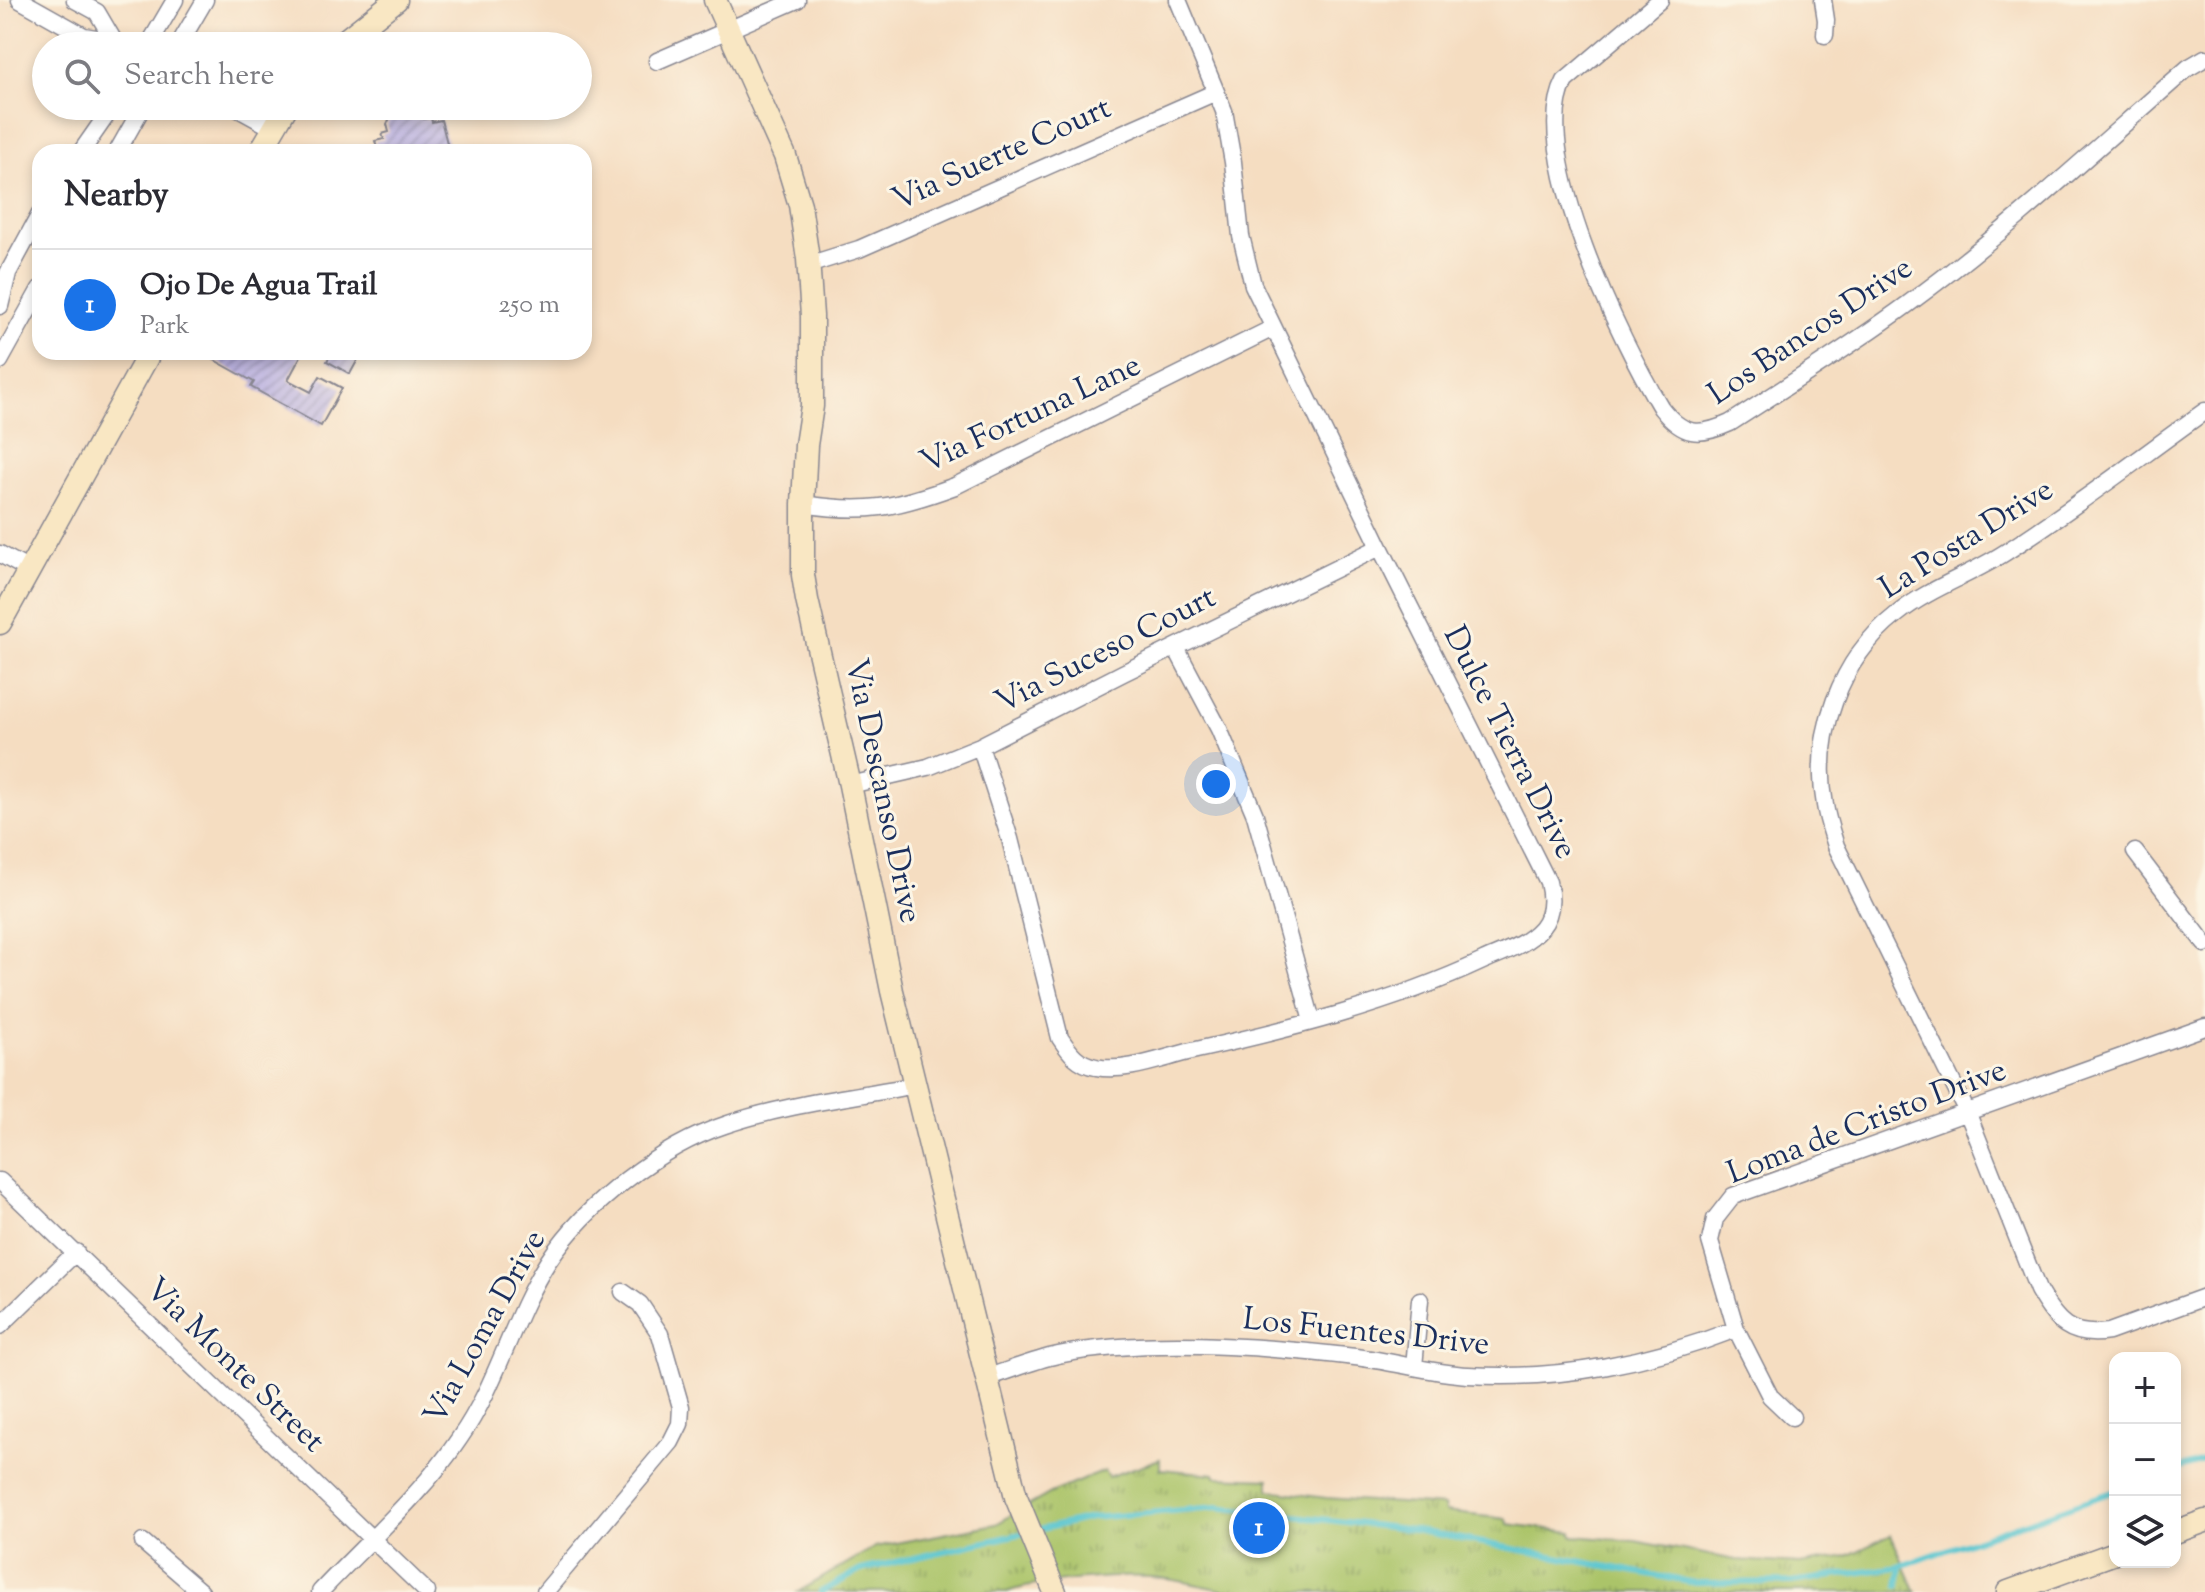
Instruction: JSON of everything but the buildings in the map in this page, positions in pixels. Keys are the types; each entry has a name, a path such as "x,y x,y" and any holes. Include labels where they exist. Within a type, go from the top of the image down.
{"street":[{"path":"20,0 77,32"},
{"path":"75,0 97,12 111,32"},
{"path":"156,32 175,0"},
{"path":"186,32 205,0"},
{"path":"356,32 396,0"},
{"name":"Via Descanso Drive","path":"715,0 785,156 800,205 808,265 813,390 803,504 803,575 807,600 850,785 892,991 1016,1497 1055,1592"},
{"path":"657,61 797,0"},
{"name":"Dulce Tierra Drive","path":"980,746 1014,853 1060,1038 1081,1064 1116,1069 1271,1033 1382,1002 1525,942 1540,930 1550,909 1548,882 1253,285 1241,236 1224,111 1178,0"},
{"name":"Los Bancos Drive","path":"1660,0 1565,81 1559,91 1555,113 1556,139 1569,200 1593,272 1661,408 1670,419 1693,433 1711,432 1730,423 1910,303 1979,249 2188,68 2205,58"},
{"path":"1823,0 1825,35"},
{"name":"Via Suerte Court","path":"808,265 859,249 1216,92"},
{"path":"87,144 103,120"},
{"path":"122,144 135,120"},
{"path":"258,120 273,128"},
{"path":"264,144 278,120"},
{"path":"0,306 8,273 32,229"},
{"path":"0,361 32,303"},
{"name":"Via Fortuna Lane","path":"803,504 852,510 907,504 955,486 1273,328"},
{"path":"0,623 6,598 29,570 146,360"},
{"name":"La Posta Drive","path":"2205,411 2007,552 1928,593 1896,615 1858,655 1841,684 1830,712 1822,749 1825,806 1836,846 1968,1114 2038,1290 2063,1325 2074,1331 2093,1334 2109,1332 2205,1297"},
{"name":"Via Suceso Court","path":"850,785 928,767 980,746 1380,547"},
{"path":"0,554 29,570"},
{"path":"1176,648 1219,729 1255,815 1312,1021"},
{"path":"2135,852 2205,944"},
{"name":"Loma de Cristo Drive","path":"1792,1417 1770,1396 1736,1329 1710,1241 1715,1219 1733,1196 2205,1027"},
{"name":"Via Loma Drive","path":"320,1592 457,1443 491,1385 514,1326 549,1261 563,1241 618,1187 668,1153 725,1125 770,1113 916,1085"},
{"name":"Via Monte Street","path":"0,1181 427,1592"},
{"path":"0,1326 76,1252"},
{"path":"545,1592 671,1442 680,1424 679,1398 660,1334 640,1304 623,1292"},
{"path":"1414,1367 1420,1300"},
{"name":"Los Fuentes Drive","path":"988,1377 1057,1355 1137,1345 1250,1348 1356,1357 1468,1375 1562,1374 1686,1349 1736,1329"},
{"path":"2181,1530 2205,1521"},
{"path":"143,1542 201,1592"},
{"path":"2008,1592 2109,1555"}],"green space":[{"path":"1160,1459 1160,1469 1215,1474 1216,1477 1269,1479 1269,1490 1326,1498 1444,1506 1445,1512 1507,1519 1508,1524 1572,1532 1573,1536 1635,1541 1736,1560 1800,1564 1847,1556 1891,1535 1916,1592 1232,1592 1171,1579 1137,1577 1057,1582 1007,1592 798,1592 875,1547 996,1524 1051,1493 1104,1471 1108,1477"}],"waterway":[{"path":"2181,1468 2205,1460"},
{"path":"821,1592 861,1570 1091,1518 1217,1507 1414,1530 1695,1583 1791,1582 1898,1567 2109,1493"},
{"path":"1898,1586 1901,1566"}],"place":[{"name":"Ojo De Agua Trail","path":"1259,1528"}]}
